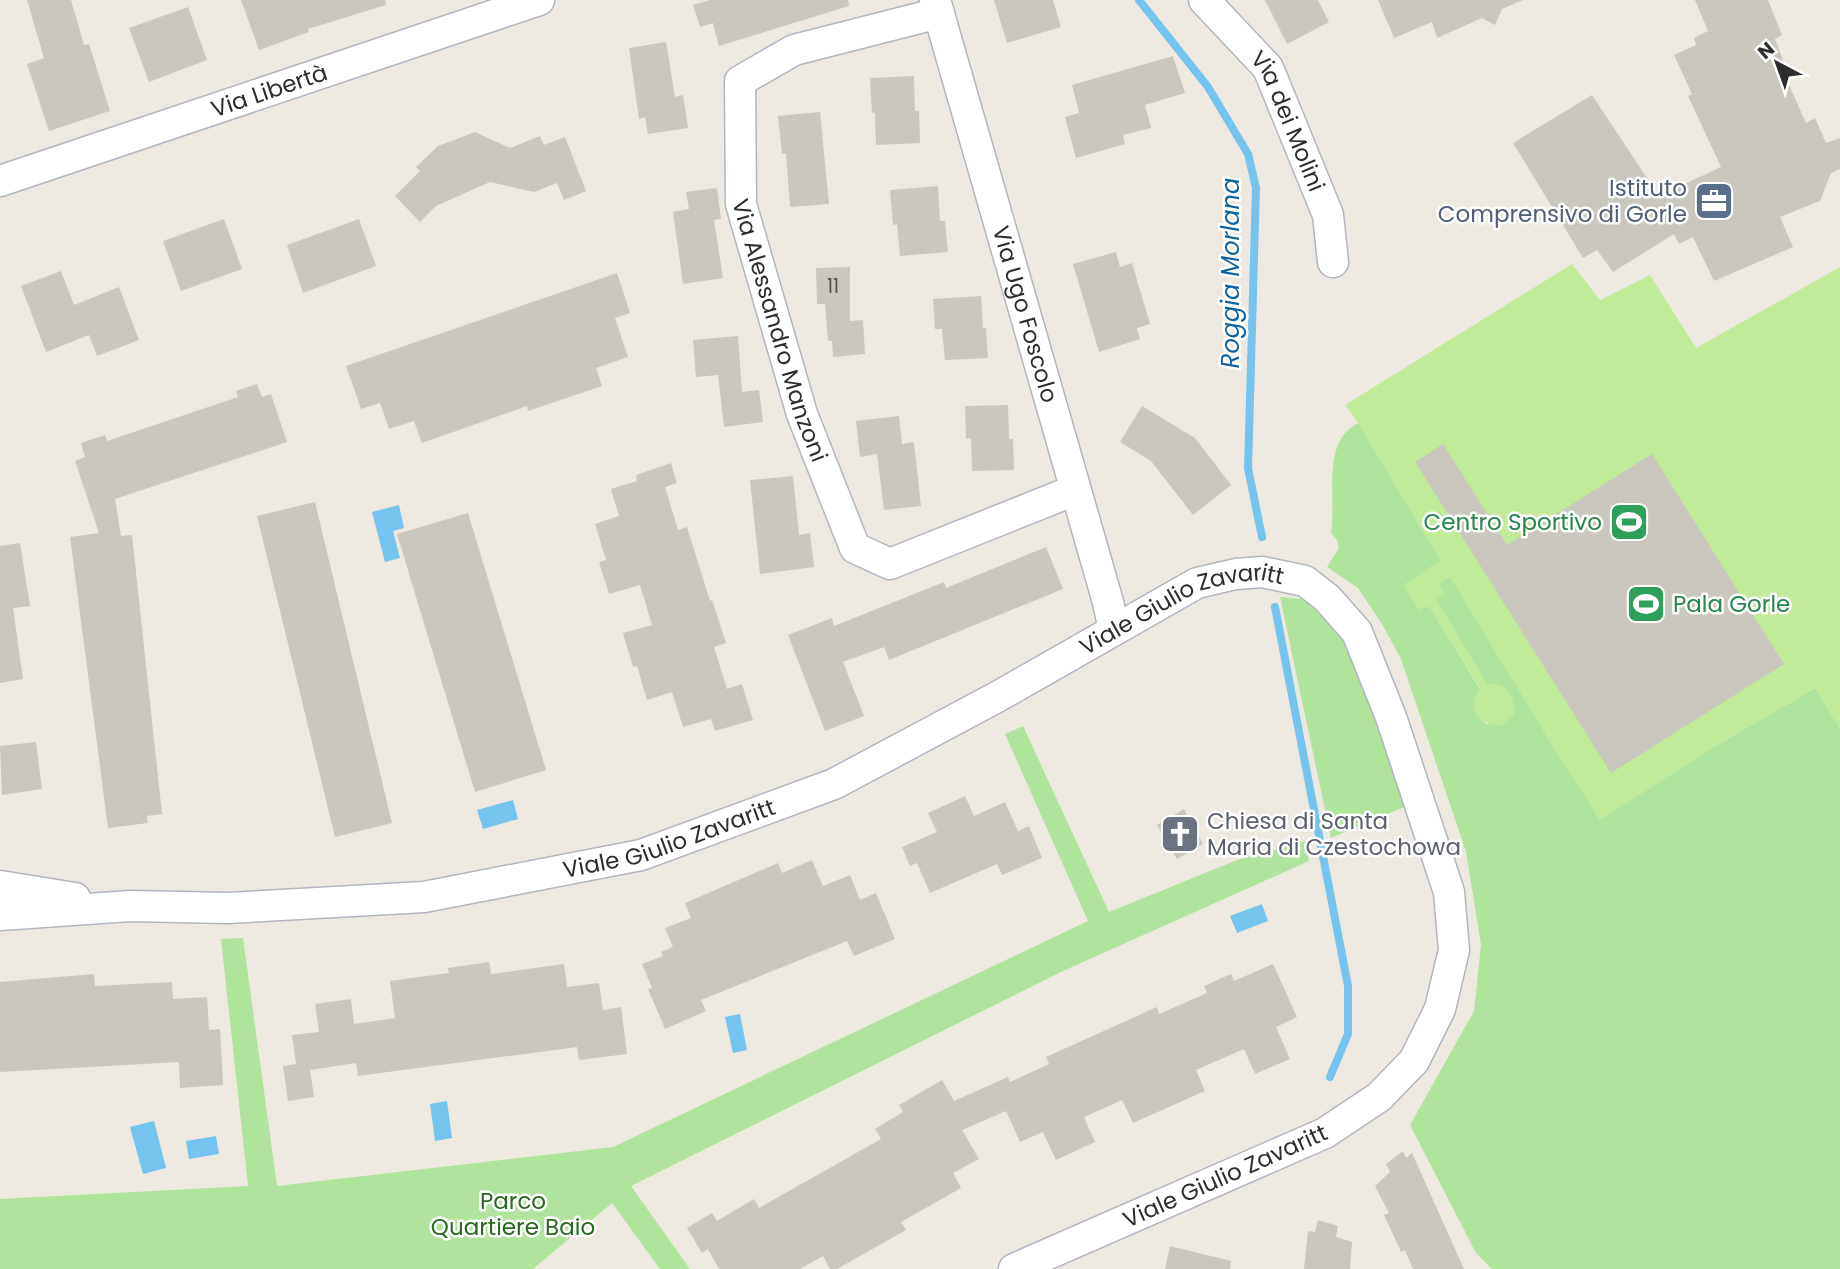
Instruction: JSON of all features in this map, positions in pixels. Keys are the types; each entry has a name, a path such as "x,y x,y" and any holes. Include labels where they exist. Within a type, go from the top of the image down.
{"street":[{"name":"Via Libertà","path":"0,181 539,0"},
{"name":"Via dei Molini","path":"1204,0 1268,68 1328,215 1333,262"},
{"name":"Via Ugo Foscolo","path":"937,6 1114,630"},
{"name":"Via Alessandro Manzoni","path":"937,6 794,50 740,81 741,204 802,414 855,548 890,564 1075,490"},
{"name":"Viale Giulio Zavaritt","path":"0,915 130,906 228,908 424,897 641,855 834,785 1008,691 1197,583 1236,574 1262,572 1305,581 1327,598 1357,632 1391,717 1449,892 1454,950 1440,1009 1414,1061 1379,1097 1325,1133 1014,1269"},
{"name":"Viale Giulio Zavaritt","path":"0,886 130,906"}],"green space":[{"name":"Centro Sportivo","path":"1572,264 1600,300 1650,275 1696,348 1840,267 1840,728 1815,688 1710,749 1600,820 1450,577 1439,584 1445,595 1435,599 1487,684 1505,688 1513,700 1515,713 1502,725 1487,722 1477,715 1474,703 1480,688 1429,606 1419,610 1403,585 1441,561 1345,405"},
{"path":"1358,423 1441,561 1428,569 1429,606 1480,689 1475,704 1480,718 1488,725 1487,684 1435,599 1439,584 1451,576 1556,751 1601,819 1710,749 1815,688 1840,728 1840,1269 1492,1269 1476,1253 1410,1125 1474,1011 1481,945 1466,852 1401,659 1358,588 1327,567 1339,548 1331,533 1334,457 1346,432"},
{"path":"1280,597 1320,604 1349,637 1409,805 1331,838"},
{"name":"Parco Quartiere Baio","path":"1023,726 1109,912 1237,860 1306,841 1309,861 1063,971 631,1186 690,1269 660,1269 612,1203 533,1269 0,1269 0,1199 248,1186 221,939 243,938 277,1186 613,1147 1088,921 1005,734"}],"water":[{"path":"399,505 404,528 393,531 400,558 385,562 372,512"},
{"path":"513,800 518,819 483,829 477,810"},
{"path":"1262,904 1268,921 1237,933 1230,916"},
{"path":"740,1014 747,1050 733,1053 725,1017"},
{"path":"447,1101 452,1138 435,1141 430,1104"},
{"path":"154,1121 166,1168 143,1174 130,1127"},
{"path":"216,1136 219,1154 189,1159 186,1141"}],"building":[{"path":"27,0 71,0 84,45 89,44 110,111 49,131 27,64 44,58"},
{"path":"241,0 385,0 386,5 308,29 309,32 259,50"},
{"path":"710,0 848,0 849,6 719,46 713,23 700,27 693,5"},
{"path":"994,0 1053,0 1061,27 1007,43"},
{"path":"1265,0 1318,0 1329,22 1287,44"},
{"path":"1378,0 1523,0 1502,9 1495,25 1482,18 1437,38 1432,22 1394,38"},
{"path":"1695,0 1768,0 1782,35 1775,39 1785,65 1781,67 1806,123 1815,118 1826,143 1840,138 1840,169 1831,173 1820,201 1780,217 1793,247 1714,281 1693,237 1679,244 1674,234 1613,272 1597,250 1583,258 1513,143 1592,95 1659,196 1721,167 1688,96 1692,94 1674,55 1696,45 1694,38 1708,31"},
{"path":"188,7 207,60 149,82 129,28"},
{"path":"666,42 675,97 683,95 688,128 648,134 645,117 639,119 629,48"},
{"path":"1173,56 1185,93 1145,105 1151,128 1123,135 1125,144 1076,158 1065,117 1079,113 1072,85"},
{"path":"914,76 915,111 919,111 920,143 876,145 870,78"},
{"path":"820,112 829,204 790,207 786,153 782,154 778,116"},
{"path":"475,132 510,148 540,136 544,145 565,137 586,191 564,200 557,183 534,192 490,182 436,206 420,222 395,196 420,171 416,167 438,146"},
{"path":"938,186 940,221 945,221 948,252 900,256 897,224 893,225 890,190"},
{"path":"717,188 721,219 714,220 723,278 683,284 673,212 689,209 686,192"},
{"path":"224,219 242,269 181,291 163,241"},
{"path":"359,219 376,266 303,293 287,245"},
{"path":"1116,252 1120,267 1132,263 1150,324 1137,328 1140,339 1099,352 1073,264"},
{"path":"850,267 850,321 863,320 865,354 833,357 832,341 828,341 825,304 817,304 816,268"},
{"path":"61,271 74,305 119,287 139,340 97,356 89,335 46,352 21,286"},
{"path":"617,273 630,313 615,318 628,357 596,368 602,386 528,411 527,406 422,443 414,421 389,429 380,403 361,409 346,366"},
{"path":"981,296 988,358 945,360 942,329 935,329 933,299"},
{"path":"738,336 742,392 759,390 763,422 724,427 718,375 696,377 693,340"},
{"path":"257,384 262,397 271,394 287,442 115,499 121,536 132,535 162,814 147,816 148,823 108,828 70,537 99,533 75,461 85,457 81,443 105,435 107,441 238,397 236,391"},
{"path":"1008,405 1009,439 1013,439 1014,470 972,471 971,438 966,439 965,406"},
{"path":"1142,406 1195,438 1231,485 1193,515 1151,461 1120,442"},
{"path":"899,416 902,444 914,442 921,506 884,510 877,454 860,457 856,421"},
{"name":"Pala Gorle","path":"1443,444 1507,545 1652,454 1784,664 1611,773 1415,462"},
{"path":"671,463 677,483 665,487 678,530 687,527 726,643 714,647 727,689 742,684 753,720 715,731 711,719 683,727 672,692 647,700 623,633 652,625 640,585 609,594 599,562 606,560 595,524 619,516 611,489 637,481 636,475"},
{"path":"793,476 799,535 810,533 814,567 760,574 750,480"},
{"path":"315,502 392,823 335,837 257,516"},
{"path":"468,513 546,770 475,792 397,534"},
{"path":"20,543 30,606 13,608 23,679 0,683 0,546"},
{"path":"1046,547 1063,589 889,660 884,647 843,662 864,716 825,731 788,635 832,618 834,626 944,582 946,588"},
{"path":"36,742 42,789 2,795 0,746"},
{"path":"965,796 974,816 1005,802 1018,831 1029,826 1042,858 1002,875 997,864 930,893 917,863 910,866 902,847 937,832 928,813"},
{"name":"Chiesa di Santa Maria di Czestochowa","path":"1184,809 1203,844 1177,859 1157,825"},
{"path":"812,860 823,886 850,875 860,900 876,893 895,939 854,956 847,941 701,1000 706,1011 665,1029 648,989 652,988 642,964 663,956 661,952 673,947 665,928 691,918 685,903 778,863 782,873"},
{"path":"489,962 491,974 564,964 567,987 599,983 603,1010 621,1007 627,1054 579,1060 577,1047 358,1076 356,1063 310,1070 314,1097 288,1101 283,1066 296,1064 292,1035 319,1032 315,1004 351,999 354,1024 395,1018 390,981 449,973 448,968"},
{"path":"1273,964 1297,1017 1276,1027 1290,1059 1255,1074 1244,1049 1196,1070 1205,1091 1133,1123 1122,1100 1084,1117 1095,1142 1056,1160 1043,1132 1020,1142 1006,1111 962,1130 979,1159 953,1173 961,1188 901,1222 906,1230 837,1269 830,1269 823,1256 800,1269 719,1269 708,1249 702,1253 687,1228 712,1213 717,1221 754,1199 759,1208 881,1139 875,1129 903,1112 899,1105 942,1080 954,1101 1008,1077 1010,1082 1049,1064 1046,1057 1157,1007 1159,1014 1207,993 1204,986 1231,974 1234,981"},
{"path":"94,974 95,986 172,982 173,999 207,997 209,1030 220,1029 223,1085 180,1088 179,1062 0,1072 0,982"},
{"path":"1403,1151 1406,1158 1412,1153 1464,1269 1413,1269 1405,1250 1401,1252 1384,1215 1389,1213 1375,1186 1390,1172 1386,1164"},
{"path":"1318,1220 1338,1226 1336,1237 1352,1242 1350,1269 1304,1269 1308,1231 1315,1232"},
{"path":"1170,1246 1231,1261 1230,1269 1165,1269"}],"waterway":[{"name":"Roggia Morlana","path":"1139,0 1208,87 1248,154 1256,188 1248,468 1262,537"},
{"name":"Roggia Morlana","path":"1275,607 1348,986 1348,1034 1330,1077"}],"place":[{"name":"Istituto Comprensivo di Gorle","path":"1714,201"},
{"name":"Centro Sportivo","path":"1629,522"},
{"name":"Pala Gorle","path":"1646,604"},
{"name":"Chiesa di Santa Maria di Czestochowa","path":"1180,834"}]}
